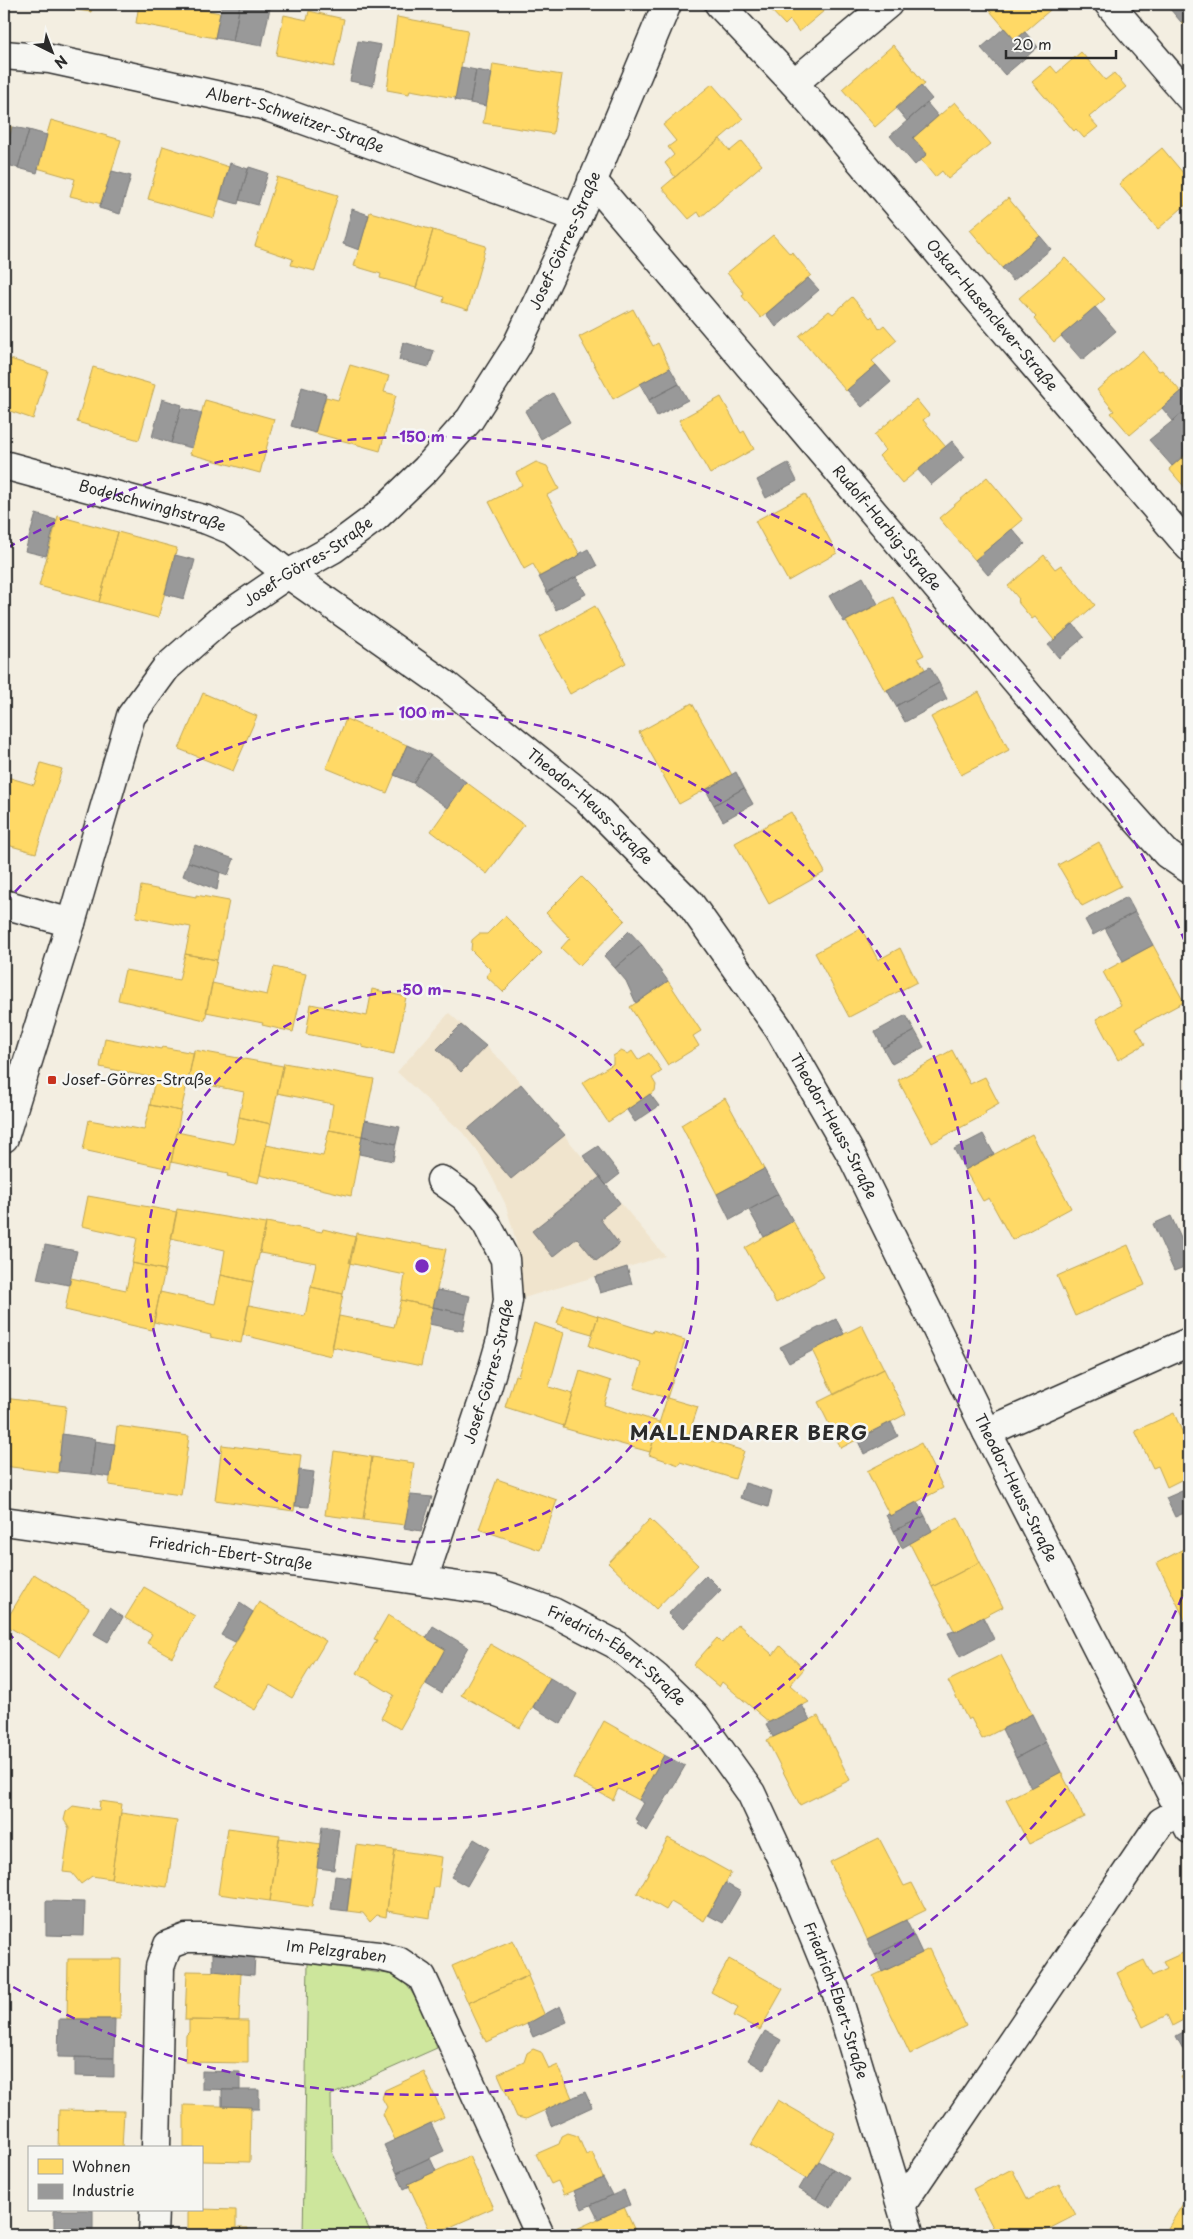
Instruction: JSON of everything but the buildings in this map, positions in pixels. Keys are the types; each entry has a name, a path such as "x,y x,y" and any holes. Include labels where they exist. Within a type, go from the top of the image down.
{"street":[{"name":"Josef-Görres-Straße","path":"4,1138 71,923 130,716 166,668 219,621 288,574 333,548 376,517 426,469 470,419 516,347 577,218 667,4"},
{"name":"Oskar-Hasenclever-Straße","path":"719,4 794,83 1189,547"},
{"path":"794,83 888,4"},
{"path":"1109,4 1189,97"},
{"name":"Albert-Schweitzer-Straße","path":"4,55 50,59 262,106 577,218"},
{"name":"Rudolf-Harbig-Straße","path":"592,180 1076,753 1167,854 1189,869"},
{"name":"Bodelschwinghstraße","path":"4,465 207,520 234,531 288,574"},
{"name":"Theodor-Heuss-Straße","path":"288,574 447,686 587,799 689,902 779,1029 852,1156 987,1432 1186,1815"},
{"path":"4,904 71,923"},
{"name":"Josef-Görres-Straße","path":"423,1580 488,1384 501,1340 508,1300 506,1259 486,1222 465,1196 442,1180"},
{"path":"987,1432 1189,1342"},
{"name":"Friedrich-Ebert-Straße","path":"4,1522 494,1591 553,1612 615,1644 656,1678 694,1715 751,1793 784,1864 836,1991 910,2235"},
{"path":"902,2204 1161,1822 1186,1815"},
{"name":"Im Pelzgraben","path":"156,2146 160,1968 168,1945 186,1938 212,1938 378,1956 398,1961 422,1977 540,2235"},
{"path":"153,2235 154,2212"}],"shaded area":[{"path":"449,1013 503,1062 665,1256 520,1299 519,1257 513,1230 505,1203 493,1179 478,1152 462,1132 397,1072"}],"green space":[{"path":"308,1963 396,1975 404,1982 416,1999 437,2048 331,2095 332,2152 372,2235 303,2235"}],"place":[{"name":"Josef-Görres-Straße","path":"52,1080"}],"district":[{"name":"MALLENDARER BERG","path":"749,1433"}]}
